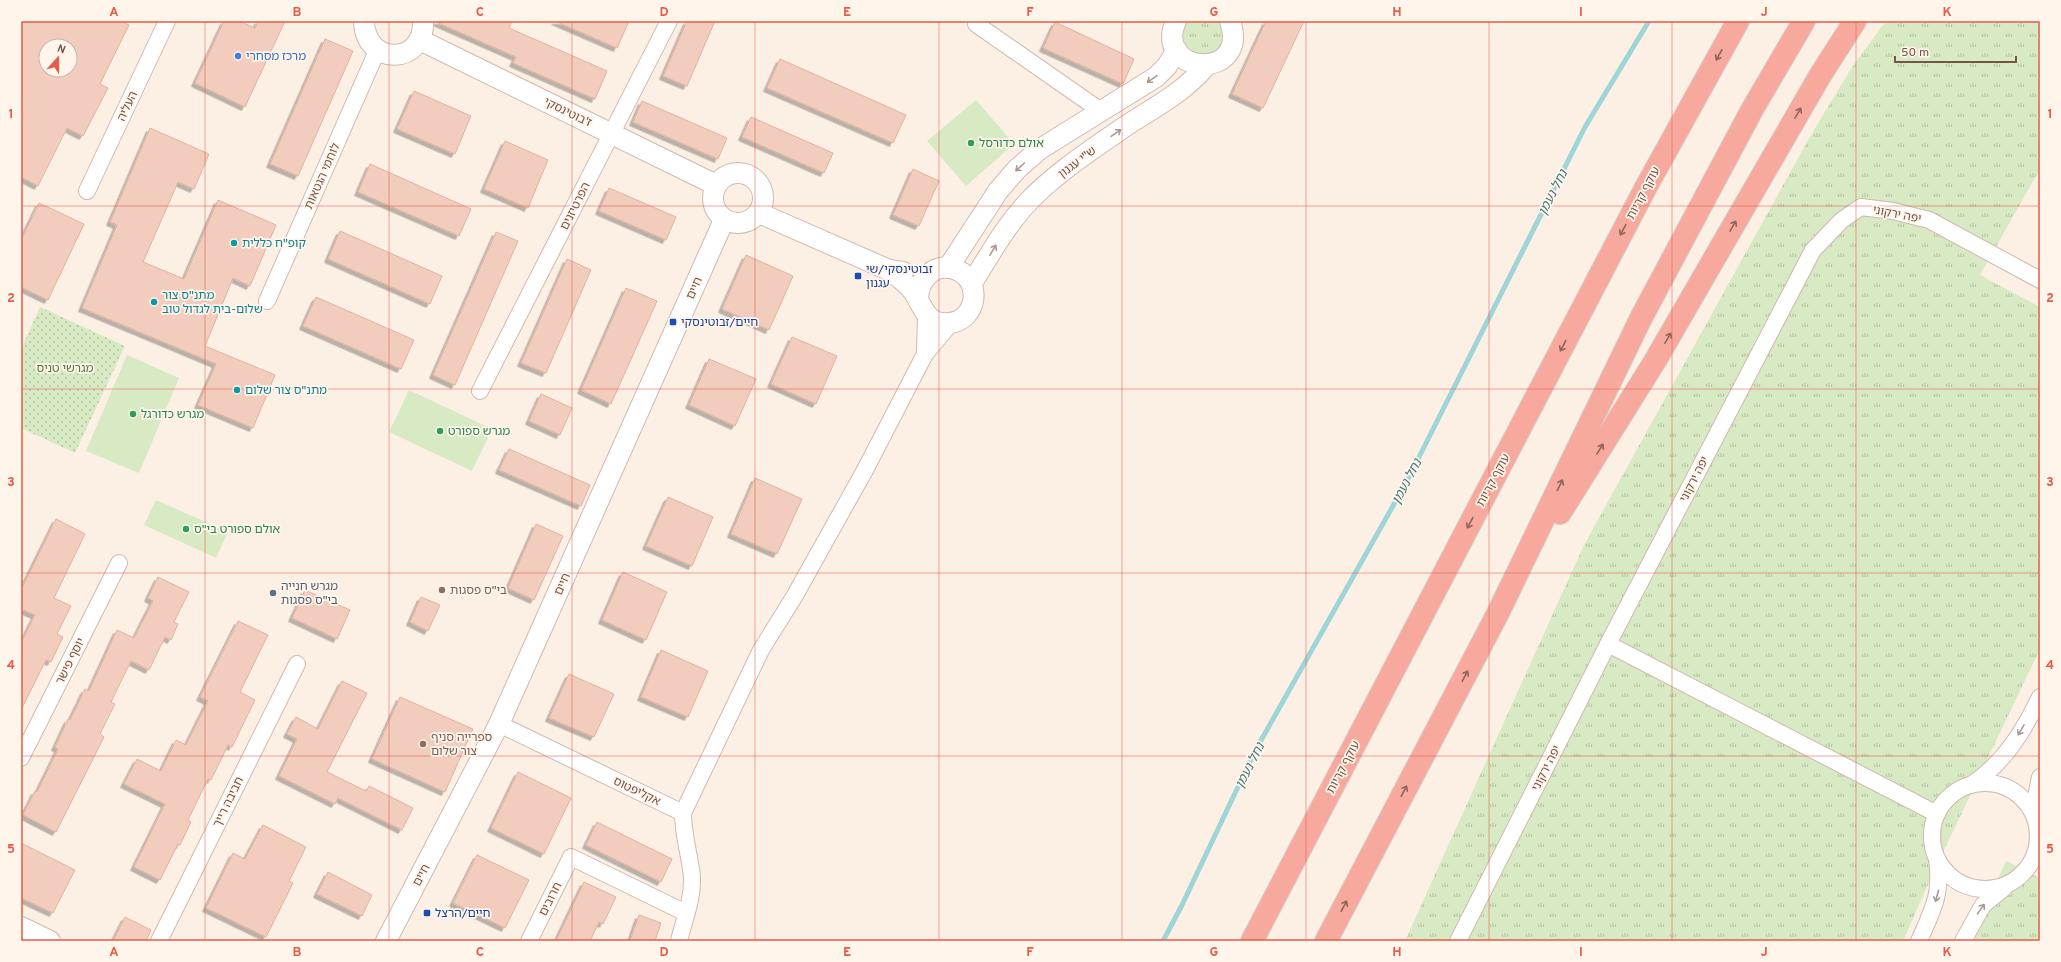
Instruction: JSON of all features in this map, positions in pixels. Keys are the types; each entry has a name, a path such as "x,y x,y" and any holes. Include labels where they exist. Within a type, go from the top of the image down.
{"highway":[{"name":"עוקף קריות","path":"1252,941 1646,187 1738,21"},
{"path":"1326,941 1498,613 1641,318 1753,108 1804,21"},
{"path":"1498,613 1655,361 1817,81 1855,21"}],"street":[{"name":"העליה","path":"87,190 166,21"},
{"path":"364,21 364,32 369,42 377,51 386,54 396,55 406,53 414,48 422,30"},
{"name":"הפרטיזנים","path":"480,391 669,21"},
{"path":"1176,21 1173,34 1177,50 1189,62 1197,65 1207,65"},
{"path":"1232,31 1245,21"},
{"path":"976,24 1101,110"},
{"name":"ז'בוטינסקי","path":"422,30 612,134 716,185"},
{"name":"ש\"י עגנון","path":"972,283 1002,236 1028,201 1071,165 1119,131 1156,109 1182,90 1207,65 1216,63 1224,57 1230,49 1232,31"},
{"path":"948,268 998,191 1017,169 1040,149 1156,77 1167,66 1177,50"},
{"name":"לוחמי הגטאות","path":"267,301 377,51"},
{"path":"739,172 748,174 756,180 761,187 763,205 759,213 752,220 743,223 733,223 724,220 717,213 713,204 712,194 716,185 722,178 730,174 739,172"},
{"name":"יפה ירקוני","path":"1458,941 1608,644 1813,250 1842,220 1861,207 1893,211 1929,220 2040,280"},
{"path":"679,941 692,896 692,877 683,832 683,813 760,650 794,596 865,470 925,354 951,324 961,320 969,312 974,302 972,283 958,270 948,268 938,269 929,273 908,273 889,270 759,213"},
{"name":"חיים","path":"386,941 500,724 724,220"},
{"path":"889,270 911,288 922,307 942,323 951,324"},
{"path":"925,354 922,307 919,289 923,280 929,273"},
{"name":"יוסף פישר","path":"21,758 119,563"},
{"path":"1608,644 1937,814"},
{"name":"חביבה רייך","path":"159,941 297,664"},
{"path":"1919,941 1935,902 1939,887 1937,857 1932,837 1937,814 1947,800 1955,793 1986,775 2002,760 2040,697"},
{"name":"אקליפטוס","path":"500,724 683,813"},
{"path":"2033,812 2040,777"},
{"path":"1963,941 1983,905 2015,880 2031,863 2036,854 2039,835 2033,812 2020,796 2003,786 1983,784 1969,786"},
{"name":"חרובים","path":"529,941 571,857 686,913"},
{"path":"1937,857 1949,875 1967,886 1988,890 2040,869"},
{"path":"21,926 50,941"}],"green space":[{"path":"1185,21 1220,21 1223,29 1223,37 1217,50 1205,56 1197,56 1190,52 1182,42"},
{"path":"1886,21 2040,21 2040,169 1980,275 2040,307 2040,649 1934,871 1903,941 1405,941 1584,545 1808,140 1852,67"},
{"name":"אולם כדורסל","path":"976,100 1014,144 966,186 927,141"},
{"name":"מגרשי טניס","path":"40,307 125,346 75,453 21,428 21,349"},
{"name":"מגרש כדורגל","path":"127,355 179,378 139,473 86,451"},
{"name":"מגרש ספורט","path":"409,390 492,429 472,471 389,432"},
{"name":"אולם ספורט בי\"ס","path":"156,500 228,532 216,558 144,525"},
{"path":"2006,861 2040,878 2040,941 1970,941"}],"building":[{"path":"21,21 121,21 129,25 100,84 108,88 83,136 67,128 38,186 21,177"},
{"name":"מרכז מסחרי","path":"224,21 239,21 255,28 258,21 285,21 245,107 195,83"},
{"path":"434,21 512,21 509,28 607,71 595,99 513,63 516,57"},
{"path":"555,21 629,21 617,48"},
{"path":"687,21 715,21 687,86 663,76"},
{"path":"1266,21 1304,21 1263,108 1232,94"},
{"path":"1055,22 1134,59 1123,84 1043,48"},
{"path":"325,39 353,51 298,176 270,164"},
{"path":"780,59 906,115 893,143 767,88"},
{"path":"414,91 471,116 455,154 397,129"},
{"path":"642,101 727,138 718,159 633,122"},
{"path":"751,117 833,153 824,173 742,137"},
{"path":"150,128 209,154 194,189 178,182 143,262 184,279 218,200 276,225 250,286 233,278 205,346 275,375 253,428 198,405 216,364 82,308 117,225 110,222"},
{"path":"505,141 548,160 528,208 484,189"},
{"path":"370,164 471,209 459,236 358,192"},
{"path":"913,169 939,181 919,226 893,215"},
{"path":"609,188 676,217 666,240 599,211"},
{"path":"39,203 84,224 48,300 21,287 21,240"},
{"path":"340,231 442,276 430,304 328,259"},
{"path":"496,232 518,241 455,385 433,375"},
{"path":"746,255 793,276 769,330 722,309"},
{"path":"567,259 591,270 546,373 521,363"},
{"path":"626,288 657,301 611,404 581,390"},
{"path":"316,297 414,340 401,369 303,326"},
{"path":"792,337 837,356 816,404 771,384"},
{"path":"709,359 756,379 735,426 689,405"},
{"path":"541,394 572,408 560,435 529,421"},
{"path":"509,449 590,485 581,506 499,470"},
{"path":"755,478 802,499 777,554 731,534"},
{"path":"668,497 713,517 692,566 646,546"},
{"path":"56,519 85,534 54,598 71,606 57,634 63,637 51,662 46,660 21,710 21,643 35,615 21,609 21,590"},
{"path":"536,524 563,536 534,600 508,588"},
{"path":"623,572 667,592 646,640 602,620"},
{"path":"158,577 189,592 174,622 178,624 171,640 165,637 149,670 131,661 111,702 115,704 100,734 104,737 56,832 23,815 35,791 37,792 58,749 55,747 68,719 70,720 85,689 89,691 117,630 134,638 153,601 148,598"},
{"path":"305,590 350,610 337,639 292,618"},
{"path":"421,597 440,605 428,631 410,622"},
{"path":"238,621 268,635 240,692 255,700 232,747 228,745 211,780 208,779 188,820 191,822 160,880 134,867 165,804 124,784 137,759 161,771 176,740 186,745 208,701 200,697"},
{"path":"661,650 708,671 688,717 641,697"},
{"path":"569,674 614,694 594,737 549,718"},
{"path":"342,681 367,693 327,772 366,791 369,786 413,808 402,830 338,798 335,804 279,776 297,739 287,734 296,717 318,729"},
{"name":"ספרייה סניף צור שלום","path":"400,697 473,729 445,792 372,759"},
{"path":"518,772 571,798 544,854 491,828"},
{"path":"597,822 672,859 661,882 586,845"},
{"path":"263,825 306,847 289,881 293,883 266,937 206,908 233,853 245,859"},
{"path":"21,843 75,870 53,913 21,898"},
{"path":"477,855 529,880 505,928 453,903"},
{"path":"328,872 372,895 362,916 317,894"},
{"path":"584,882 616,897 603,924 599,922 590,941 556,941"},
{"path":"639,915 661,923 655,941 630,941"},
{"path":"125,917 151,930 146,941 113,941"}],"waterway":[{"name":"נחל נעמן","path":"1163,941 1182,905 1255,751 1407,481 1585,127 1649,21"}],"place":[{"name":"מרכז מסחרי","path":"238,56"},
{"name":"אולם כדורסל","path":"971,143"},
{"name":"קופ\"ח כללית","path":"234,243"},
{"name":"זבוטינסקי/שי עגנון","path":"858,276"},
{"name":"מתנ\"ס צור שלום-בית לגדול טוב","path":"154,302"},
{"name":"חיים/זבוטינסקי","path":"673,322"},
{"name":"מתנ\"ס צור שלום","path":"237,390"},
{"name":"מגרש כדורגל","path":"133,414"},
{"name":"מגרש ספורט","path":"440,431"},
{"name":"אולם ספורט בי\"ס","path":"186,529"},
{"name":"בי\"ס פסגות","path":"442,590"},
{"name":"מגרש חנייה בי\"ס פסגות","path":"273,593"},
{"name":"ספרייה סניף צור שלום","path":"423,744"},
{"name":"חיים/הרצל","path":"427,913"}]}
